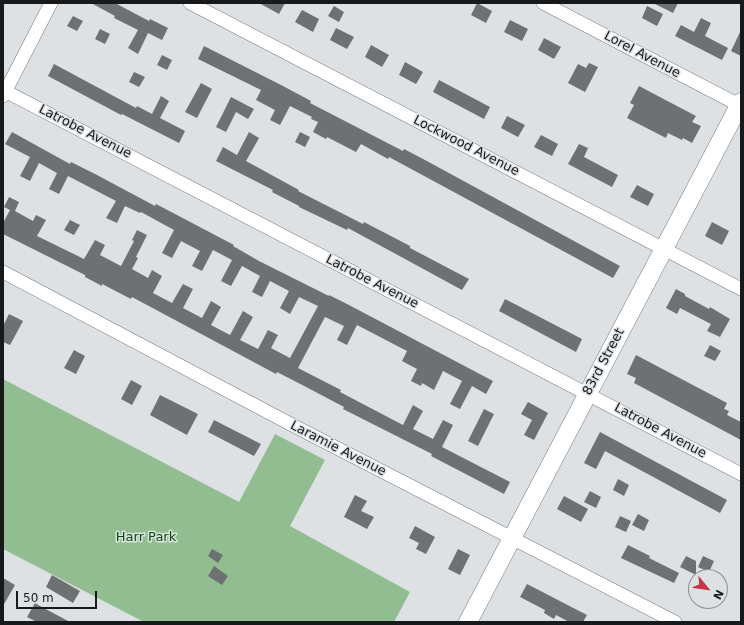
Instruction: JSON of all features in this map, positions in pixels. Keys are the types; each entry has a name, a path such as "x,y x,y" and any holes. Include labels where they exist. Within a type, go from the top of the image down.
{"street":[{"path":"4,92 52,3"},
{"name":"Lockwood Avenue","path":"190,3 741,289"},
{"name":"Lorel Avenue","path":"543,3 740,105"},
{"name":"Latrobe Avenue","path":"4,92 741,474"},
{"name":"83rd Street","path":"468,622 740,105"},
{"name":"Laramie Avenue","path":"3,272 298,428 675,622"}],"green space":[{"name":"Harr Park","path":"3,379 239,502 275,434 325,460 290,526 410,592 394,622 144,622 3,549"}],"building":[{"path":"91,3 115,3 149,21 150,19 168,28 162,40 148,33 138,54 128,48 138,30 114,18 115,16"},
{"path":"259,3 285,3 279,14"},
{"path":"477,3 492,11 486,23 471,15"},
{"path":"653,3 678,3 673,13"},
{"path":"334,6 344,12 339,22 328,16"},
{"path":"647,6 663,14 657,26 642,18"},
{"path":"302,10 319,19 313,32 295,22"},
{"path":"73,16 83,21 77,31 67,26"},
{"path":"701,18 711,23 705,36 728,48 722,60 675,36 681,25 694,32"},
{"path":"510,20 528,29 522,41 504,32"},
{"path":"336,28 354,37 347,49 330,40"},
{"path":"100,29 110,34 105,44 95,39"},
{"path":"741,30 741,56 731,51"},
{"path":"544,38 561,47 554,59 538,50"},
{"path":"371,45 389,55 382,67 365,57"},
{"path":"204,46 283,86 311,101 310,103 403,151 404,149 425,160 620,266 613,278 389,157 388,159 361,144 356,152 327,137 326,139 313,132 318,122 311,119 312,117 290,106 280,125 270,120 275,110 256,100 261,90 198,59"},
{"path":"162,55 172,60 167,70 157,65"},
{"path":"405,62 423,72 416,84 399,75"},
{"path":"589,63 598,67 585,92 568,83 578,64 586,68"},
{"path":"54,64 136,108 137,106 152,114 161,96 169,101 160,118 185,131 179,143 122,114 121,115 48,76"},
{"path":"134,72 145,77 139,87 129,82"},
{"path":"439,80 490,107 484,119 433,92"},
{"path":"201,83 212,89 197,118 185,112"},
{"path":"639,86 696,116 692,122 701,126 692,143 668,133 666,138 627,118 634,105 630,103"},
{"path":"231,97 254,109 248,119 236,112 226,132 216,127"},
{"path":"507,116 525,125 518,137 501,128"},
{"path":"12,132 70,164 71,162 155,206 156,204 234,245 233,246 259,261 349,305 493,381 486,394 472,386 460,409 450,404 462,381 443,371 434,390 422,383 421,386 411,381 417,369 402,361 407,351 357,325 347,345 337,340 344,326 325,317 298,368 403,425 413,405 423,411 413,429 433,439 443,420 453,425 442,447 510,482 504,494 431,456 432,454 343,409 344,407 308,388 277,372 276,374 132,297 131,299 102,284 102,286 85,277 85,275 3,234 3,223 10,210 4,207 9,197 19,202 15,211 33,221 36,215 46,220 37,236 84,259 95,240 105,245 100,255 121,266 134,241 132,240 137,230 147,235 132,269 148,278 152,270 162,276 153,293 172,303 183,284 193,289 183,308 202,318 211,301 221,307 211,325 230,335 243,311 253,317 240,340 258,349 268,330 278,335 271,348 290,358 318,306 299,297 290,314 280,308 289,291 270,281 262,297 252,292 260,276 242,266 231,286 221,281 232,260 213,250 202,271 192,266 200,251 181,241 172,258 162,253 174,230 141,212 140,213 125,206 117,223 106,218 116,201 68,176 59,194 49,189 57,173 39,163 30,181 20,176 30,157 5,144"},
{"path":"249,132 259,138 246,161 299,190 298,191 363,224 364,222 469,279 462,290 348,228 347,230 299,207 272,192 273,190 216,161 223,147 237,155"},
{"path":"300,132 310,137 305,147 295,142"},
{"path":"541,135 558,144 552,156 534,147"},
{"path":"579,144 588,148 584,157 618,175 612,187 568,164"},
{"path":"637,185 654,194 648,206 630,197"},
{"path":"70,220 80,225 74,235 64,230"},
{"path":"712,222 729,231 722,245 705,236"},
{"path":"676,289 685,294 685,296 709,309 710,307 730,319 720,337 707,331 711,324 680,308 677,314 666,308"},
{"path":"505,299 582,339 576,352 499,311"},
{"path":"9,314 23,321 10,345 3,342 3,326"},
{"path":"710,345 721,351 715,361 704,356"},
{"path":"74,350 85,356 76,374 64,368"},
{"path":"636,355 727,403 724,409 729,411 727,415 741,422 741,440 634,383 636,378 627,374"},
{"path":"131,380 142,386 132,405 121,399"},
{"path":"160,395 198,414 187,435 150,415"},
{"path":"528,402 548,413 534,440 524,435 532,420 521,414"},
{"path":"484,409 494,414 478,446 468,441"},
{"path":"214,420 261,444 254,456 208,432"},
{"path":"600,432 727,500 720,513 605,451 596,469 584,463"},
{"path":"618,479 629,485 624,496 613,490"},
{"path":"590,491 601,497 596,508 584,502"},
{"path":"355,495 367,501 361,511 374,517 367,529 344,517"},
{"path":"564,496 588,509 581,522 557,509"},
{"path":"638,514 649,520 644,531 632,525"},
{"path":"620,516 631,521 626,532 615,527"},
{"path":"415,526 435,537 426,554 416,549 419,543 409,538"},
{"path":"628,545 650,556 649,558 679,573 674,583 621,558"},
{"path":"212,549 223,555 218,563 208,556"},
{"path":"458,549 470,555 460,575 448,569"},
{"path":"686,556 696,561 696,569 688,569 688,571 680,567"},
{"path":"703,556 714,561 710,569 702,569 698,567"},
{"path":"214,566 228,576 222,585 208,576"},
{"path":"52,575 80,591 73,603 46,587"},
{"path":"3,578 15,585 3,606"},
{"path":"527,584 587,615 583,622 569,622 556,615 554,619 544,613 545,610 520,597"},
{"path":"35,603 70,622 37,622 27,617"}]}
